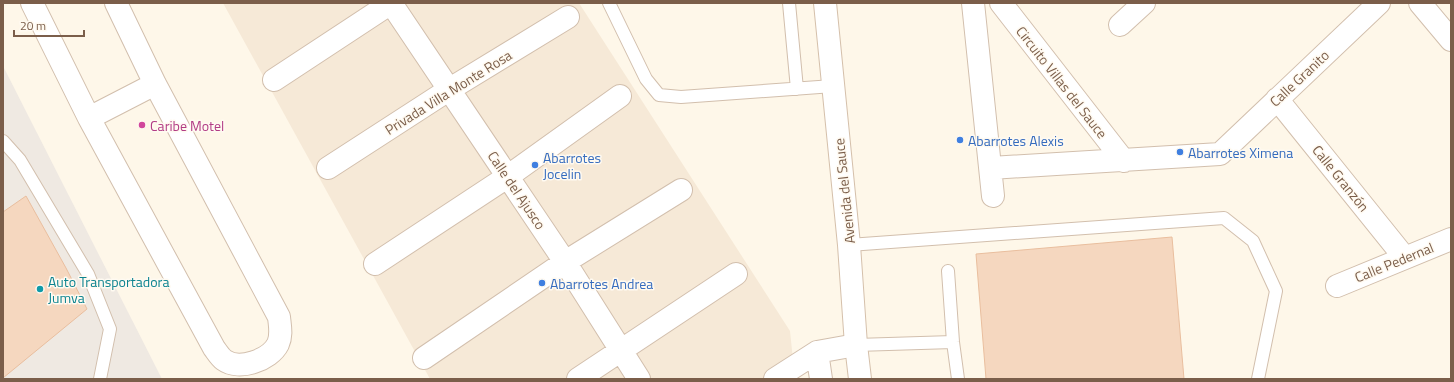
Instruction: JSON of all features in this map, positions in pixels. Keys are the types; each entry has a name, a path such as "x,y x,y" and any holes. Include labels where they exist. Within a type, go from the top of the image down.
{"street":[{"path":"32,3 89,118 214,348 224,361 241,365 261,360 277,346 281,333 279,317 155,84 116,3"},
{"path":"274,80 391,3"},
{"name":"Calle del Ajusco","path":"391,3 565,262 639,379"},
{"name":"Avenida del Sauce","path":"825,3 849,245 856,345 860,379"},
{"path":"973,3 993,196"},
{"name":"Circuito Villas del Sauce","path":"1001,3 1124,161"},
{"path":"1120,25 1144,3"},
{"name":"Calle Granito","path":"1220,154 1277,98 1379,3"},
{"path":"1420,3 1451,40"},
{"name":"Privada Villa Monte Rosa","path":"328,168 450,89 568,17"},
{"path":"89,118 155,84"},
{"path":"375,264 507,177 620,96"},
{"name":"Calle Granzón","path":"1277,98 1406,258"},
{"name":"Circuito Villas del Sauce","path":"991,168 1220,154"},
{"path":"424,358 565,262 681,190"},
{"name":"Calle Pedernal","path":"1337,286 1451,239"},
{"path":"578,379 736,274"},
{"path":"775,379 817,352 856,345"},
{"path":"817,352 821,379"}],"lane":[{"path":"609,3 646,79 659,95 681,96 834,86"},
{"path":"789,3 797,89"},
{"path":"3,141 20,160 88,274 110,329 100,379"},
{"path":"849,245 1224,218 1253,240 1276,291 1258,379"},
{"path":"948,270 958,379"},
{"path":"856,345 954,342"}],"shaded area":[{"path":"223,3 579,3 790,331 795,379 430,379"},
{"path":"3,66 162,379 3,379"}],"building":[{"name":"Auto Transportadora Jumva","path":"26,196 87,309 3,378 3,212"},
{"path":"1172,237 1184,379 986,379 976,254"}],"place":[{"name":"Caribe Motel","path":"142,125"},
{"name":"Abarrotes Alexis","path":"960,140"},
{"name":"Abarrotes Ximena","path":"1180,152"},
{"name":"Abarrotes Jocelin","path":"535,165"},
{"name":"Abarrotes Andrea","path":"542,283"},
{"name":"Auto Transportadora Jumva","path":"40,289"}]}
